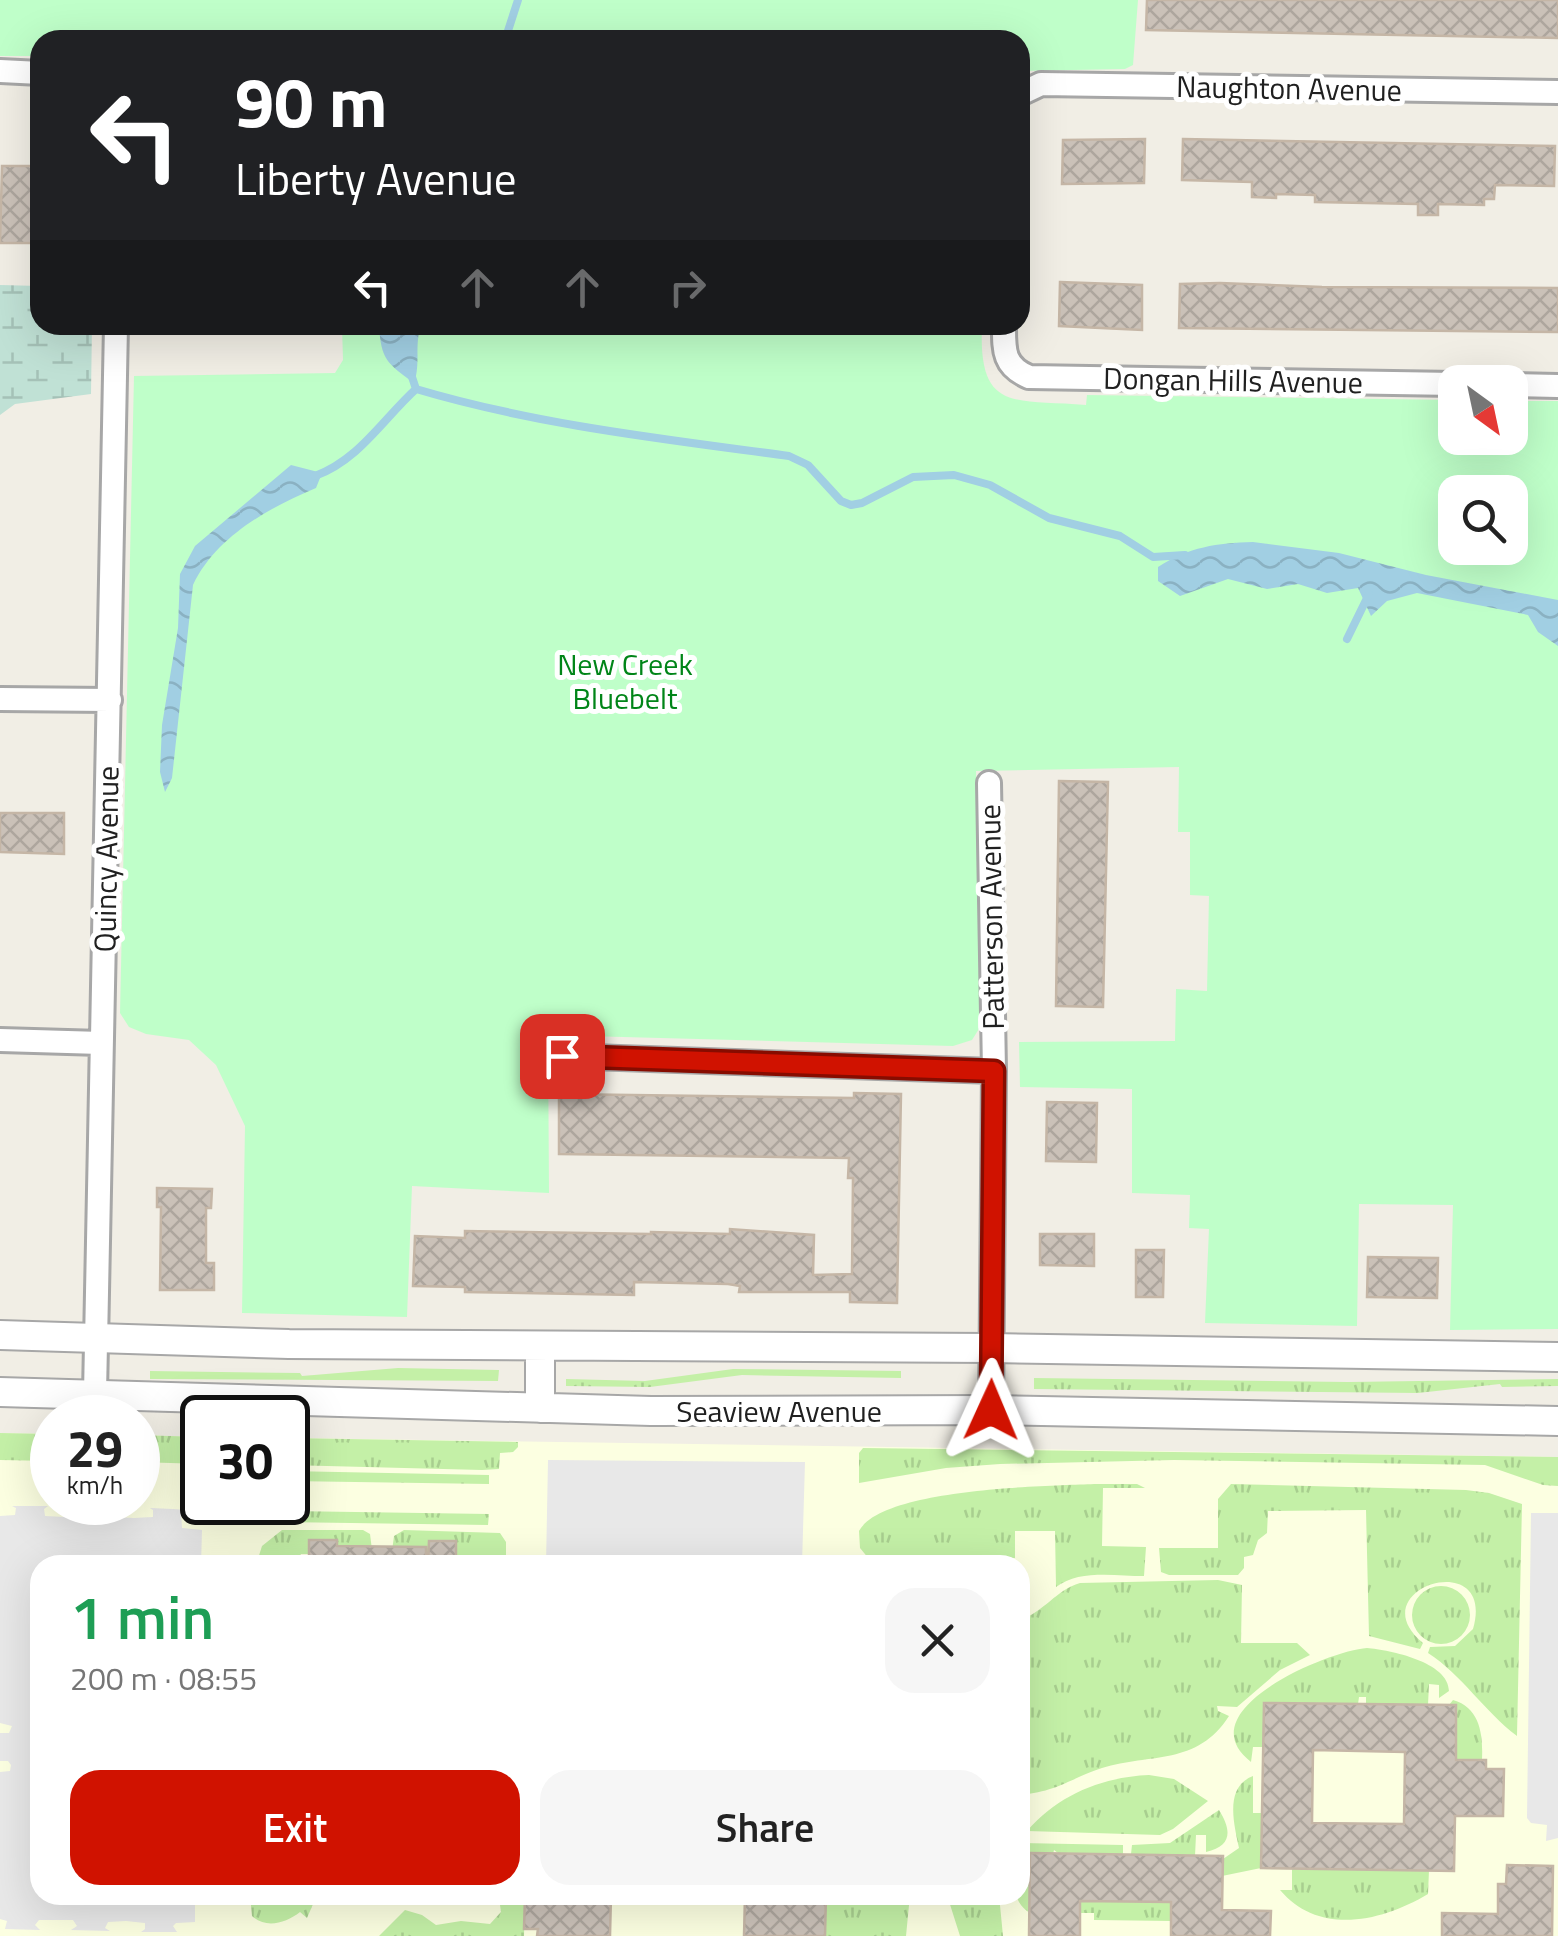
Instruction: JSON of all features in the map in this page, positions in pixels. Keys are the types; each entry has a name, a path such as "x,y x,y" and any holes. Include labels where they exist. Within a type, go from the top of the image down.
{"street":[{"path":"0,72 30,72"},
{"name":"Naughton Avenue","path":"1030,89 1041,84 1558,92"},
{"name":"Quincy Avenue","path":"95,1394 116,335"},
{"name":"Dongan Hills Avenue","path":"1004,335 1004,354 1013,368 1029,376 1438,384"},
{"path":"1528,385 1558,386"},
{"path":"0,699 110,700"},
{"name":"Patterson Avenue","path":"988,783 994,1071 991,1410"},
{"path":"0,1040 101,1043"},
{"path":"562,1056 994,1071"},
{"path":"0,1335 289,1344 992,1348 1558,1357"},
{"path":"540,1346 540,1408"},
{"name":"Seaview Avenue","path":"0,1392 540,1408 991,1410 1558,1421"}],"shaded area":[{"path":"0,1433 30,1434 30,1525 160,1525 160,1436 180,1436 180,1525 310,1525 310,1438 1558,1457 1558,1936 0,1936"},
{"path":"548,1460 805,1462 802,1555 546,1555"},
{"path":"12,1506 30,1506 30,1525 160,1525 160,1509 180,1510 182,1528 202,1530 201,1555 30,1555 30,1905 195,1905 195,1922 176,1923 173,1926 177,1932 141,1932 145,1923 126,1921 108,1922 105,1928 110,1931 71,1930 77,1926 73,1920 39,1920 35,1925 40,1930 5,1929 7,1921 0,1919 0,1772 10,1771 11,1765 0,1761 0,1733 9,1733 12,1726 0,1723 0,1516 15,1515 16,1508"},
{"path":"1531,1513 1558,1513 1558,1838 1546,1841 1547,1825 1531,1823 1527,1818"}],"green space":[{"path":"0,0 1138,0 1133,65 1125,69 1030,71 1030,30 30,30 30,56 0,56"},
{"path":"0,285 30,286 30,335 92,335 91,394 15,404 0,415"},
{"name":"New Creek Bluebelt","path":"342,335 982,335 986,374 994,387 1020,400 1086,405 1087,395 1438,400 1438,455 1528,455 1528,401 1558,401 1558,1329 1450,1330 1453,1205 1359,1204 1357,1326 1205,1323 1209,1229 1189,1228 1190,1195 1132,1193 1132,1089 1020,1087 1019,1042 1175,1041 1176,989 1207,991 1209,896 1190,895 1190,832 1178,832 1179,767 976,771 982,1024 972,1040 953,1046 548,1035 549,1193 412,1186 407,1317 242,1313 245,1126 216,1065 189,1040 146,1034 129,1027 120,1013 134,376 335,373 343,360"},
{"path":"398,1368 499,1370 498,1381 150,1379 150,1371 302,1376"},
{"path":"733,1369 901,1371 901,1378 742,1375 650,1387 566,1386 566,1379 645,1381"},
{"path":"1034,1378 1348,1382 1558,1379 1558,1386 1500,1384 1418,1393 1034,1389"},
{"path":"0,1433 30,1434 30,1461 0,1460"},
{"path":"160,1436 180,1436 180,1463 160,1463"},
{"path":"310,1438 518,1442 513,1452 500,1453 499,1469 310,1466"},
{"path":"863,1448 1558,1457 1558,1486 1543,1485 1485,1465 1174,1460 1000,1464 946,1468 859,1483 859,1453"},
{"path":"310,1471 489,1475 489,1484 310,1481"},
{"path":"1137,1484 1145,1488 1103,1488 1102,1546 1146,1547 1144,1576 1087,1576 1056,1587 1055,1531 1015,1531 1015,1555 866,1555 860,1548 859,1531 874,1517 899,1506 1005,1488"},
{"path":"1231,1484 1466,1490 1522,1504 1517,1736 1428,1653 1430,1647 1455,1646 1473,1629 1475,1603 1466,1588 1450,1582 1432,1584 1416,1593 1406,1606 1407,1623 1423,1643 1420,1649 1369,1636 1366,1510 1268,1511 1267,1533 1258,1540 1253,1555 1244,1557 1244,1568 1238,1575 1161,1572 1159,1548 1218,1548 1218,1499"},
{"path":"310,1511 489,1514 488,1525 310,1522"},
{"path":"282,1530 363,1530 370,1534 372,1550 337,1555 336,1540 310,1540 309,1554 259,1555 262,1546"},
{"path":"404,1530 500,1533 506,1542 506,1555 456,1555 456,1541 429,1541 428,1555 392,1551 394,1536"},
{"path":"1218,1580 1242,1585 1241,1643 1297,1643 1310,1655 1280,1670 1237,1707 1217,1706 1218,1711 1229,1716 1203,1743 1172,1755 1102,1768 1030,1793 1030,1615 1080,1583"},
{"path":"1441,1586 1462,1594 1470,1615 1462,1636 1441,1644 1420,1636 1412,1615 1420,1594"},
{"path":"1367,1648 1390,1651 1429,1665 1446,1681 1449,1691 1439,1698 1439,1685 1429,1684 1428,1705 1366,1704 1366,1697 1359,1697 1358,1704 1264,1703 1263,1747 1253,1747 1251,1762 1235,1743 1236,1723 1248,1704 1295,1672"},
{"path":"1453,1700 1475,1716 1481,1733 1482,1760 1452,1760 1456,1751 1456,1706 1449,1705"},
{"path":"1253,1776 1253,1813 1269,1813 1261,1868 1222,1876 1223,1859 1239,1848 1235,1797 1244,1781"},
{"path":"1132,1777 1174,1779 1208,1801 1160,1835 1030,1831 1039,1818 1082,1790"},
{"path":"1219,1810 1227,1837 1215,1849 1206,1852 1206,1835 1196,1835 1195,1856 1131,1854 1132,1845 1170,1843"},
{"path":"1030,1843 1123,1845 1123,1854 1054,1850 1053,1854 1030,1853"},
{"path":"1292,1869 1429,1870 1428,1894 1391,1912 1351,1920 1332,1919 1296,1905 1280,1890 1292,1890"},
{"path":"1030,1901 1036,1916 1029,1912 1021,1905 1030,1905"},
{"path":"1080,1901 1171,1902 1171,1921 1094,1920 1094,1913 1080,1913"},
{"path":"251,1905 313,1905 307,1918 300,1912 282,1922 270,1923 252,1916"},
{"path":"500,1905 525,1905 524,1936 379,1936 405,1910 436,1925 461,1921 490,1924 501,1912"},
{"path":"826,1905 909,1905 906,1936 825,1936"},
{"path":"950,1905 1000,1905 1003,1936 960,1936"}],"water":[{"path":"380,335 419,335 414,383 387,360"},
{"path":"291,465 322,473 316,488 280,505 229,538 193,585 172,778 165,792 160,772 162,725 178,628 180,574 195,546"},
{"path":"1253,542 1339,553 1426,575 1558,600 1558,646 1538,632 1528,615 1417,593 1387,601 1371,616 1358,588 1327,593 1298,584 1267,589 1228,579 1180,596 1158,581 1158,567 1181,555 1215,545"}],"building":[{"path":"1147,0 1558,0 1558,38 1146,30"},
{"path":"1145,139 1144,183 1062,184 1063,140"},
{"path":"1183,139 1555,146 1554,186 1495,185 1494,199 1484,199 1484,205 1438,204 1438,215 1418,215 1418,204 1315,202 1315,195 1252,197 1252,182 1182,180"},
{"path":"2,166 30,166 30,243 0,243"},
{"path":"1060,282 1142,285 1142,330 1059,326"},
{"path":"1180,284 1558,288 1558,332 1179,328"},
{"path":"1059,781 1108,782 1103,1007 1056,1006"},
{"path":"0,813 64,813 64,854 0,852"},
{"path":"854,1093 901,1094 897,1303 850,1302 850,1292 739,1292 740,1286 728,1284 634,1282 634,1295 465,1292 465,1287 413,1286 415,1236 465,1238 465,1231 730,1234 730,1229 814,1235 813,1275 852,1274 853,1178 848,1178 849,1158 559,1154 559,1094 854,1098"},
{"path":"1047,1102 1097,1103 1096,1162 1046,1161"},
{"path":"157,1188 212,1189 211,1208 206,1208 206,1263 214,1263 214,1290 160,1290 161,1207 157,1207"},
{"path":"1040,1234 1094,1234 1094,1266 1040,1265"},
{"path":"1136,1250 1164,1250 1163,1297 1136,1297"},
{"path":"1368,1257 1438,1258 1437,1298 1367,1297"},
{"path":"309,1540 337,1540 337,1546 426,1547 426,1555 309,1555"},
{"path":"429,1541 456,1541 456,1555 428,1555"},
{"path":"1264,1703 1456,1705 1456,1760 1486,1760 1486,1769 1504,1769 1503,1816 1455,1816 1454,1871 1261,1868","holes":["1313,1750 1405,1752 1404,1824 1312,1823"]},
{"path":"1030,1853 1223,1856 1222,1910 1271,1911 1270,1936 1171,1936 1171,1902 1080,1901 1080,1936 1029,1936"},
{"path":"1507,1865 1553,1866 1552,1936 1442,1936 1442,1913 1498,1914 1498,1884 1506,1884"},
{"path":"525,1905 611,1905 610,1936 537,1936 538,1929 524,1929"},
{"path":"745,1905 826,1905 825,1936 744,1936"}],"waterway":[{"path":"508,30 518,0"},
{"path":"412,377 416,389 508,412 601,430 789,456 808,465 841,501 851,505 913,477 954,475 990,485 1049,518 1120,536 1153,557 1185,555"},
{"path":"315,476 358,449 416,389"},
{"path":"1347,639 1369,594"}],"route":[{"path":"562,1056 994,1071 991,1410"}]}
